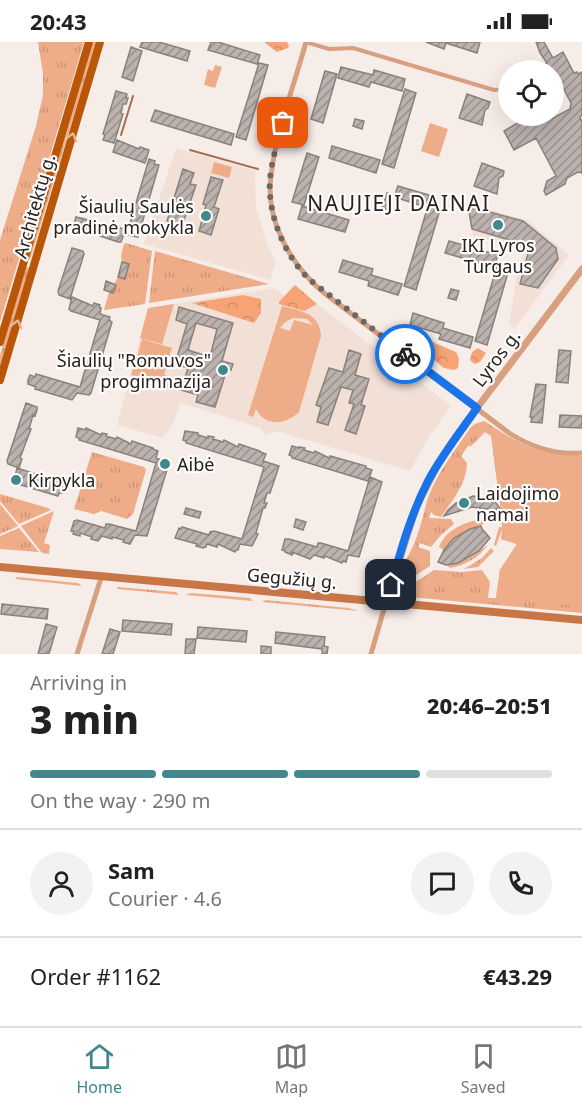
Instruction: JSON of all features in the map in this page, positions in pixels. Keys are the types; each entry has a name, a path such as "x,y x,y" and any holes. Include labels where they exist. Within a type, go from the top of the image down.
{"main road":[{"name":"Architektų g.","path":"0,342 89,42"},
{"name":"Architektų g.","path":"0,380 100,42"},
{"path":"25,260 35,263"},
{"name":"Gegužių g.","path":"0,567 582,620"}],"street":[{"path":"498,90 353,48 329,49 306,42 270,177 272,204 284,244 297,267 316,286 518,438 539,448 582,453"},
{"name":"Lyros g.","path":"386,602 408,530 422,494 439,462 582,269"},
{"path":"77,654 101,578"},
{"path":"371,654 386,602"}],"shaded area":[{"name":"Šiaulių Saulės pradinė mokykla","path":"176,148 255,171 256,208 268,247 276,261 270,280 144,244"},
{"path":"465,202 528,221 569,255 514,329 509,324 517,275 524,251 473,236"},
{"name":"Šiaulių \"Romuvos\" progimnazija","path":"295,285 451,406 428,438 410,471 277,431 265,435 261,428 180,403 173,424 162,438 117,425 148,308 273,288 284,295"}],"green space":[{"path":"38,42 84,42 0,322 0,240 36,126 43,95 43,74"},
{"path":"93,42 96,42 30,260 29,258"},
{"path":"264,42 287,42 289,46 277,52"},
{"path":"215,65 222,67 215,88 204,85 208,69 213,71"},
{"path":"430,123 448,129 439,157 421,151"},
{"path":"214,162 232,167 229,178 211,173"},
{"path":"126,243 152,251 145,304 104,310 109,292 116,285 114,284 118,277 125,279 129,264 122,262 121,255"},
{"path":"155,251 269,284 149,303"},
{"path":"28,267 29,269 0,366 0,355"},
{"path":"295,285 317,304 304,311 279,304"},
{"path":"243,295 261,299 261,313 254,323 192,303"},
{"path":"174,304 162,344 140,338 148,308"},
{"path":"282,306 308,314 317,322 321,336 299,412 282,422 265,419 256,409 253,417 248,415","holes":["293,318 307,319 313,325 294,320 290,331 280,328"]},
{"path":"423,338 456,352 459,359 458,368 454,370 444,368 422,350"},
{"path":"142,339 172,348 166,366 137,357"},
{"path":"478,348 486,353 480,362 474,364 470,360 472,352"},
{"path":"136,358 166,368 161,385 131,375"},
{"path":"484,421 519,442 541,451 582,456 582,613 410,597 400,588 400,574 420,528 436,479 475,424","holes":["485,432 491,436 502,527 499,527 494,545 496,546 502,529 501,539 517,544 500,570 496,598 488,598 490,582 482,570 462,572 434,570 408,587 408,580 430,566 430,551 418,547 420,543 431,547 454,524 451,519 429,518 431,512 441,517 462,485 467,463 461,456 468,446 471,446"]},
{"path":"500,432 539,450 558,455 582,456 582,607 496,598 500,570 517,544 501,539 503,520 494,453 494,436"},
{"path":"92,452 144,467 146,470 133,514 127,519 101,511 94,514 74,509"},
{"path":"0,494 51,510 19,524 0,501"},
{"path":"0,504 18,526 0,534"},
{"path":"54,511 44,543 50,545 49,554 42,553 21,526"},
{"path":"478,520 485,523 459,535 444,550 439,547 445,536 455,529"},
{"path":"19,528 39,552 0,549 0,536"},
{"path":"488,545 480,554 466,563 450,568 447,565 469,558"},
{"path":"491,548 494,551 478,567 464,569 482,558"},
{"path":"17,577 78,583 82,586 15,579"},
{"path":"117,587 176,592 179,595 118,589"},
{"path":"191,593 250,598 253,601 186,595"},
{"path":"266,600 348,608 359,611 262,602"}],"building":[{"path":"142,42 159,42 190,51 187,61 140,47"},
{"path":"211,42 260,55 257,64 208,50"},
{"path":"426,42 480,42 477,53 446,43 444,49"},
{"path":"536,42 544,42 553,58 563,52 574,73 582,72 582,115 580,117 582,122 582,173 578,172 567,178 565,184 546,195 544,191 547,181 556,176 536,138 514,150 504,131 512,126 564,126 564,112 570,109 571,103 564,90 564,60 545,60"},
{"path":"131,47 142,51 133,81 122,77"},
{"path":"259,63 268,65 246,140 236,137"},
{"path":"341,67 373,75 374,70 405,79 402,91 371,82 369,87 338,78"},
{"path":"325,71 337,74 323,123 311,119"},
{"path":"405,89 416,93 394,168 382,164"},
{"path":"116,91 127,94 126,98 128,98 126,104 123,104 121,113 123,114 114,143 103,140 105,135 103,134"},
{"path":"467,94 490,102 485,110 482,125 459,118"},
{"path":"155,110 234,134 231,145 151,121"},
{"path":"355,119 364,121 362,129 353,126"},
{"path":"117,140 139,149 140,147 149,150 145,163 113,152"},
{"path":"332,146 380,160 376,173 329,158"},
{"path":"307,153 319,157 304,205 292,202"},
{"path":"149,159 159,165 138,237 124,234 121,242 118,242 73,227 76,217 128,230"},
{"path":"482,163 504,171 503,176 499,178 497,194 474,186"},
{"path":"183,169 194,173 190,184 196,185 182,226 167,221"},
{"path":"211,177 223,180 214,207 219,209 211,235 199,231 206,205 203,204"},
{"path":"398,186 429,195 426,207 394,197"},
{"path":"387,193 393,195 389,210 382,208"},
{"path":"302,206 349,220 345,232 298,219"},
{"path":"428,206 440,210 416,290 404,286"},
{"path":"468,206 523,221 556,248 558,259 538,288 520,284 530,246 472,229"},
{"path":"449,241 498,255 494,267 445,253"},
{"path":"72,248 83,251 84,254 70,299 59,295 58,291"},
{"path":"343,260 373,269 371,275 402,284 398,295 368,286 369,281 339,272"},
{"path":"122,262 129,264 125,279 118,277"},
{"path":"497,266 509,269 487,345 475,341"},
{"path":"106,281 116,285 113,293 104,290"},
{"path":"451,289 459,291 456,300 448,298"},
{"path":"72,297 93,306 94,303 100,305 100,314 110,317 109,320 112,322 91,393 89,395 77,393 72,400 35,389 36,387 28,384 28,380 30,375 35,377 36,374 80,387 100,320 71,311 69,309"},
{"path":"179,307 233,323 222,361 233,364 231,370 227,369 215,407 196,402 198,395 181,390 188,368 175,364 187,324 176,320","holes":["196,323 217,329 210,357 188,350"]},
{"path":"413,313 444,323 443,328 473,337 470,348 439,339 441,334 410,325"},
{"path":"349,350 361,354 355,375 369,379 361,405 365,406 356,434 345,430 354,404 349,403 353,390 341,387 328,425 317,422 321,407 316,405 329,368 343,372"},
{"path":"559,350 571,351 568,383 556,382"},
{"path":"164,376 171,378 169,387 161,384"},
{"path":"536,384 546,385 542,423 531,422 532,417 530,417"},
{"path":"26,403 37,407 37,410 35,416 33,415 19,468 8,464 7,461"},
{"path":"560,415 582,416 582,428 559,427"},
{"path":"78,428 86,430 86,428 101,435 102,433 107,434 106,436 116,439 117,437 131,444 132,441 153,448 158,451 156,458 169,463 147,536 135,535 130,544 123,542 124,540 102,536 98,541 80,533 80,536 73,534 74,531 71,531 74,521 77,520 105,528 106,524 109,524 136,531 156,463 79,440 76,437"},
{"path":"185,431 198,433 208,438 208,436 214,437 213,439 223,442 224,440 238,447 239,444 260,451 266,454 263,461 279,466 270,493 267,493 264,503 267,503 263,508 256,533 258,534 252,546 240,544 235,552 218,544 217,547 207,544 203,548 175,538 179,528 182,527 209,535 214,531 242,539 264,467 186,443 183,440"},
{"path":"292,446 305,448 304,450 314,453 315,451 329,458 330,456 366,466 372,470 368,481 292,458 289,455"},
{"path":"17,468 61,482 64,485 62,493 58,496 21,485 22,483 14,481"},
{"path":"370,477 382,482 359,557 348,555 346,562 342,563 325,556 324,558 314,555 310,559 282,550 285,539 289,539 317,547 318,543 321,543 348,551"},
{"path":"473,496 488,498 502,511 472,507 444,516 456,503"},
{"path":"186,508 201,512 199,518 184,514"},
{"path":"296,519 306,522 303,530 294,527"},
{"path":"481,526 490,538 479,551 458,563 446,565 438,562 454,538"},
{"path":"2,604 48,609 47,619 1,614"},
{"path":"123,620 172,624 171,635 122,631"},
{"path":"46,624 57,627 49,654 38,654"},
{"path":"198,627 247,631 246,642 197,638"},
{"path":"110,629 120,632 113,654 102,654"},
{"path":"276,632 325,637 324,646 328,647 327,654 322,654 322,649 275,643"},
{"path":"186,639 196,639 194,654 185,654"},
{"path":"261,646 271,647 271,654 261,654"}],"waterway":[{"path":"121,135 133,96"},
{"path":"190,150 258,169"}],"way so far":[{"path":"283,123 270,177 270,186 274,216 284,244 305,276 405,354"}],"place":[{"name":"Šiaulių Saulės pradinė mokykla","path":"206,216"},
{"name":"IKI Lyros Turgaus","path":"498,225"},
{"name":"Šiaulių \"Romuvos\" progimnazija","path":"223,370"},
{"name":"Aibė","path":"165,464"},
{"name":"Kirpykla","path":"16,480"},
{"name":"Laidojimo namai","path":"464,503"}],"district":[{"name":"NAUJIEJI DAINAI","path":"399,203"}],"route":[{"path":"391,585 408,530 429,480 450,445 477,408 405,354"}]}
